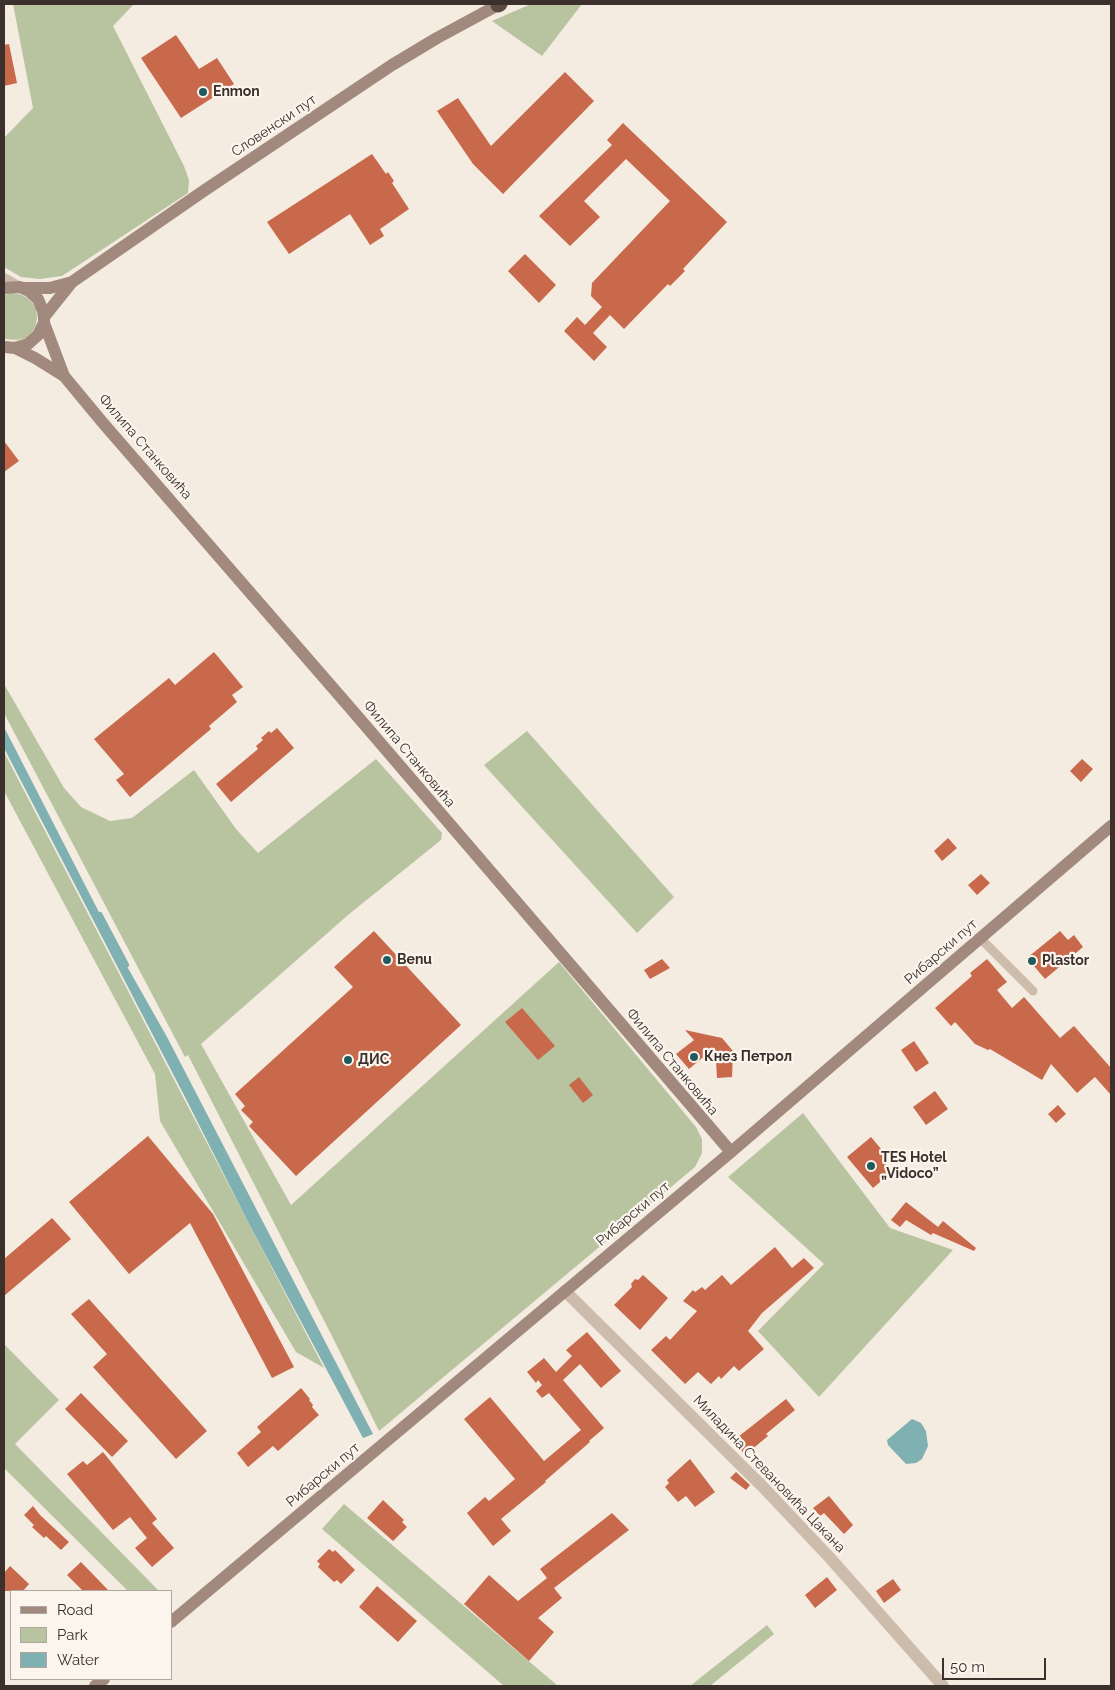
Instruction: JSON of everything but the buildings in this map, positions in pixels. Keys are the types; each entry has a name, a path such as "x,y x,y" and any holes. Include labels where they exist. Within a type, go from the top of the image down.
{"main road":[{"name":"Словенски пут","path":"9,348 22,347 34,340 42,330 44,320 72,282 388,68 499,4"},
{"name":"Словенски пут","path":"14,287 50,288 72,282"},
{"name":"Филипа Станковића","path":"14,287 29,291 38,299 44,311 44,320 64,376"},
{"name":"Филипа Станковића","path":"9,348 35,358 64,376 731,1152"},
{"name":"Рибарски пут","path":"172,1621 731,1152 1111,826"}],"street":[{"path":"4,279 14,287"},
{"name":"Миладина Стевановића Цакана","path":"565,1291 764,1488 831,1559 943,1686"}],"lane":[{"path":"980,938 1033,992"}],"green space":[{"path":"13,4 134,4 113,26 184,166 189,180 188,193 62,276 40,279 21,277 4,267 4,138 33,108"},
{"path":"531,4 582,4 542,56 492,21"},
{"path":"11,293 26,297 36,309 36,325 32,332 26,338 18,340 4,339 4,295"},
{"path":"4,684 64,788 81,807 110,821 132,818 194,770 236,829 258,853 376,759 442,833 441,840 348,915 201,1044 291,1205 559,962 696,1127 702,1139 702,1153 695,1167 379,1431 188,1055 185,1057 4,713"},
{"path":"527,731 674,897 637,933 484,765"},
{"path":"4,752 324,1368 296,1352 160,1121 155,1074 4,791"},
{"path":"803,1113 890,1228 953,1250 819,1397 758,1331 824,1264 728,1177"},
{"path":"4,1344 59,1400 15,1444 158,1590 127,1590 4,1468"},
{"path":"344,1504 558,1686 504,1686 322,1529"},
{"path":"767,1625 774,1634 710,1686 690,1686"}],"water":[{"path":"4,727 124,961 167,1037 373,1434 363,1438 248,1222 4,748"},
{"path":"912,1419 921,1423 926,1431 928,1446 922,1459 916,1463 906,1464 888,1445 887,1440"}],"waterway":[{"path":"100,914 127,965"}],"place":[{"name":"Enmon","path":"203,92"},
{"name":"Benu","path":"387,960"},
{"name":"Plastor","path":"1032,961"},
{"name":"Кнез Петрол","path":"694,1057"},
{"name":"ДИС","path":"348,1060"},
{"name":"TES Hotel „Vidoco”","path":"871,1166"}]}
